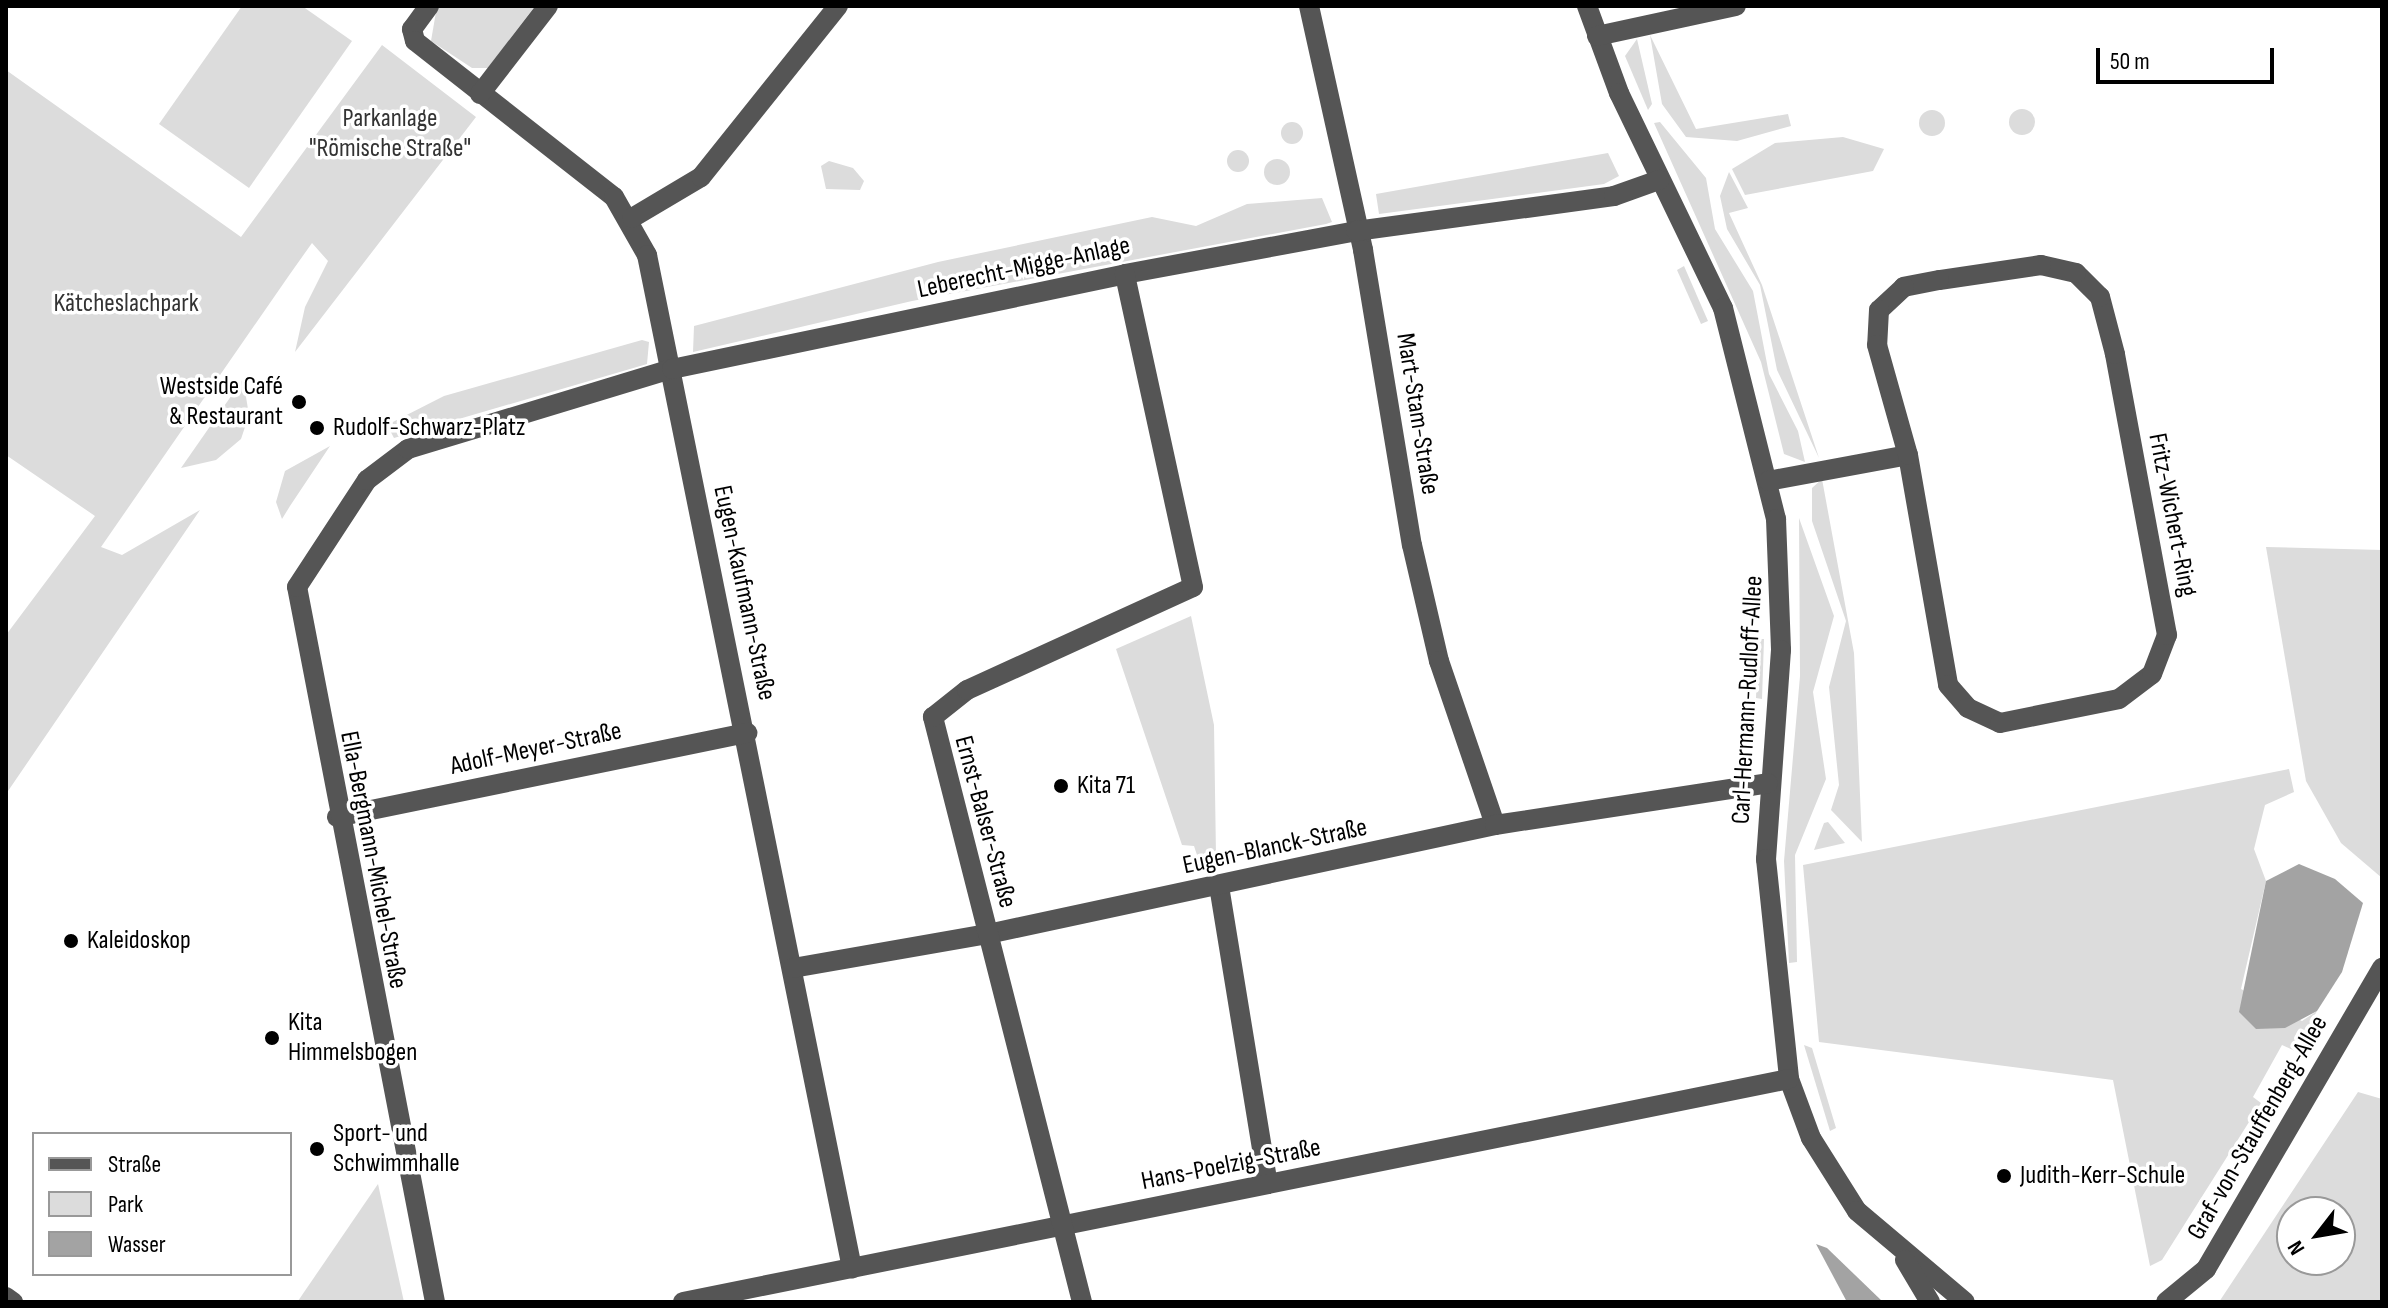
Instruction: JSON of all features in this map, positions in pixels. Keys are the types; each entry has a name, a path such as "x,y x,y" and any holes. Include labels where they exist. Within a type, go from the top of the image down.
{"street":[{"path":"429,6 412,29 415,41 632,218 701,177 838,6"},
{"path":"480,94 548,6"},
{"name":"Mart-Stam-Straße","path":"1309,6 1439,661 1495,825"},
{"name":"Carl-Hermann-Rudloff-Allee","path":"1587,6 1659,180 1723,308 1768,481 1780,557 1781,650 1768,783 1769,936 1789,1079 1835,1180 1901,1253 1965,1302"},
{"path":"1597,36 1736,6"},
{"name":"Leberecht-Migge-Anlage","path":"301,615 297,587 306,565 367,480 408,449 672,369 1125,274 1356,231 1614,196 1659,180"},
{"name":"Eugen-Kaufmann-Straße","path":"632,218 672,369 852,1268"},
{"name":"Fritz-Wichert-Ring","path":"2041,265 2076,273 2100,297 2118,369 2167,635 2152,674 2119,699 2000,723 1968,708 1948,685 1908,455 1877,345 1879,310 1904,287 1939,280 2041,265"},
{"name":"Ernst-Balser-Straße","path":"1082,1302 933,717 967,690 1193,587 1125,274"},
{"path":"1768,481 1908,455"},
{"name":"Ella-Bergmann-Michel-Straße","path":"301,615 337,817 435,1302"},
{"name":"Adolf-Meyer-Straße","path":"337,817 747,733"},
{"name":"Eugen-Blanck-Straße","path":"793,968 988,934 1495,825 1768,783"},
{"path":"1219,886 1268,1184"},
{"name":"Graf-von-Stauffenberg-Allee","path":"2166,1302 2206,1269 2382,968"},
{"name":"Hans-Poelzig-Straße","path":"683,1302 1789,1079"},
{"name":"Carl-Hermann-Rudloff-Allee","path":"1901,1253 1930,1302"},
{"path":"6,1297 13,1302"}],"green space":[{"path":"242,6 302,6 352,41 249,188 159,124"},
{"name":"Parkanlage \"Römische Straße\"","path":"437,6 535,6 488,68 472,68 431,41"},
{"path":"1650,35 1696,129 1788,114 1791,126 1737,141 1686,137 1662,104"},
{"path":"1637,39 1652,104 1648,110 1625,56"},
{"name":"Kätcheslachpark","path":"382,45 476,117 295,352 305,307 328,261 312,243 290,274 101,547 122,555 200,510 6,794 6,635 95,516 6,455 6,70 241,237"},
{"path":"2022,109 2031,113 2035,122 2031,131 2022,135 2013,131 2009,122 2013,113"},
{"path":"1932,110 1941,114 1945,123 1941,132 1932,136 1923,132 1919,123 1923,114"},
{"path":"1292,122 1300,125 1303,133 1300,141 1292,144 1284,141 1281,133 1284,125"},
{"path":"1660,122 1706,178 1715,229 1753,291 1769,374 1798,431 1805,462 1784,454 1761,362 1654,123"},
{"path":"1843,137 1884,149 1873,171 1745,195 1732,169 1775,143"},
{"path":"1238,150 1249,161 1238,172 1227,161"},
{"path":"1608,153 1619,176 1604,184 1379,214 1376,194"},
{"path":"1277,159 1286,163 1290,172 1286,181 1277,185 1268,181 1264,172 1268,163"},
{"path":"829,161 853,168 864,181 860,190 826,189 821,166"},
{"path":"1729,172 1748,208 1729,213 1762,285 1819,458 1777,370 1760,285 1727,229 1720,196"},
{"path":"1322,198 1332,222 1326,224 912,301 693,352 694,326 938,262 1152,217 1196,226 1247,204"},
{"path":"1684,266 1708,321 1701,324 1677,270"},
{"path":"642,340 649,342 647,364 394,438 387,425 444,396"},
{"path":"243,379 249,415 241,439 216,460 181,468"},
{"path":"330,446 282,519 276,502 285,471"},
{"path":"1822,479 1854,653 1862,842 1831,810 1839,785 1829,687 1846,621 1812,521 1812,488"},
{"path":"1799,518 1834,616 1813,692 1826,779 1795,855 1797,962 1789,963 1784,861 1800,676"},
{"path":"2266,547 2382,550 2382,878 2341,843 2306,781"},
{"path":"1191,616 1214,725 1216,855 1199,861 1194,846 1182,845 1116,649"},
{"path":"1758,639 1764,639 1762,699 1756,698"},
{"path":"2289,769 2294,792 2265,805 2254,849 2266,881 2241,989 2302,1021 2317,1011 2295,1051 2282,1045 2253,1097 2261,1103 2162,1260 2150,1266 2113,1080 1819,1042 1803,865"},
{"path":"1828,822 1845,843 1814,850 1824,823"},
{"path":"1804,1045 1812,1048 1836,1128 1830,1131"},
{"path":"2358,1092 2382,1099 2382,1302 2219,1302 2276,1216 2276,1276 2356,1276 2356,1196 2289,1196"},
{"path":"378,1184 404,1302 298,1301"}],"water":[{"path":"2299,864 2335,879 2363,903 2342,972 2317,1011 2285,1028 2256,1029 2239,1012 2266,881"},
{"path":"1816,1244 1827,1248 1883,1302 1847,1302"}],"place":[{"name":"Westside Café & Restaurant","path":"299,402"},
{"name":"Rudolf-Schwarz-Platz","path":"317,428"},
{"name":"Kita 71","path":"1061,786"},
{"name":"Kaleidoskop","path":"71,941"},
{"name":"Kita Himmelsbogen","path":"272,1038"},
{"name":"Sport- und Schwimmhalle","path":"317,1149"},
{"name":"Judith-Kerr-Schule","path":"2004,1176"}]}
